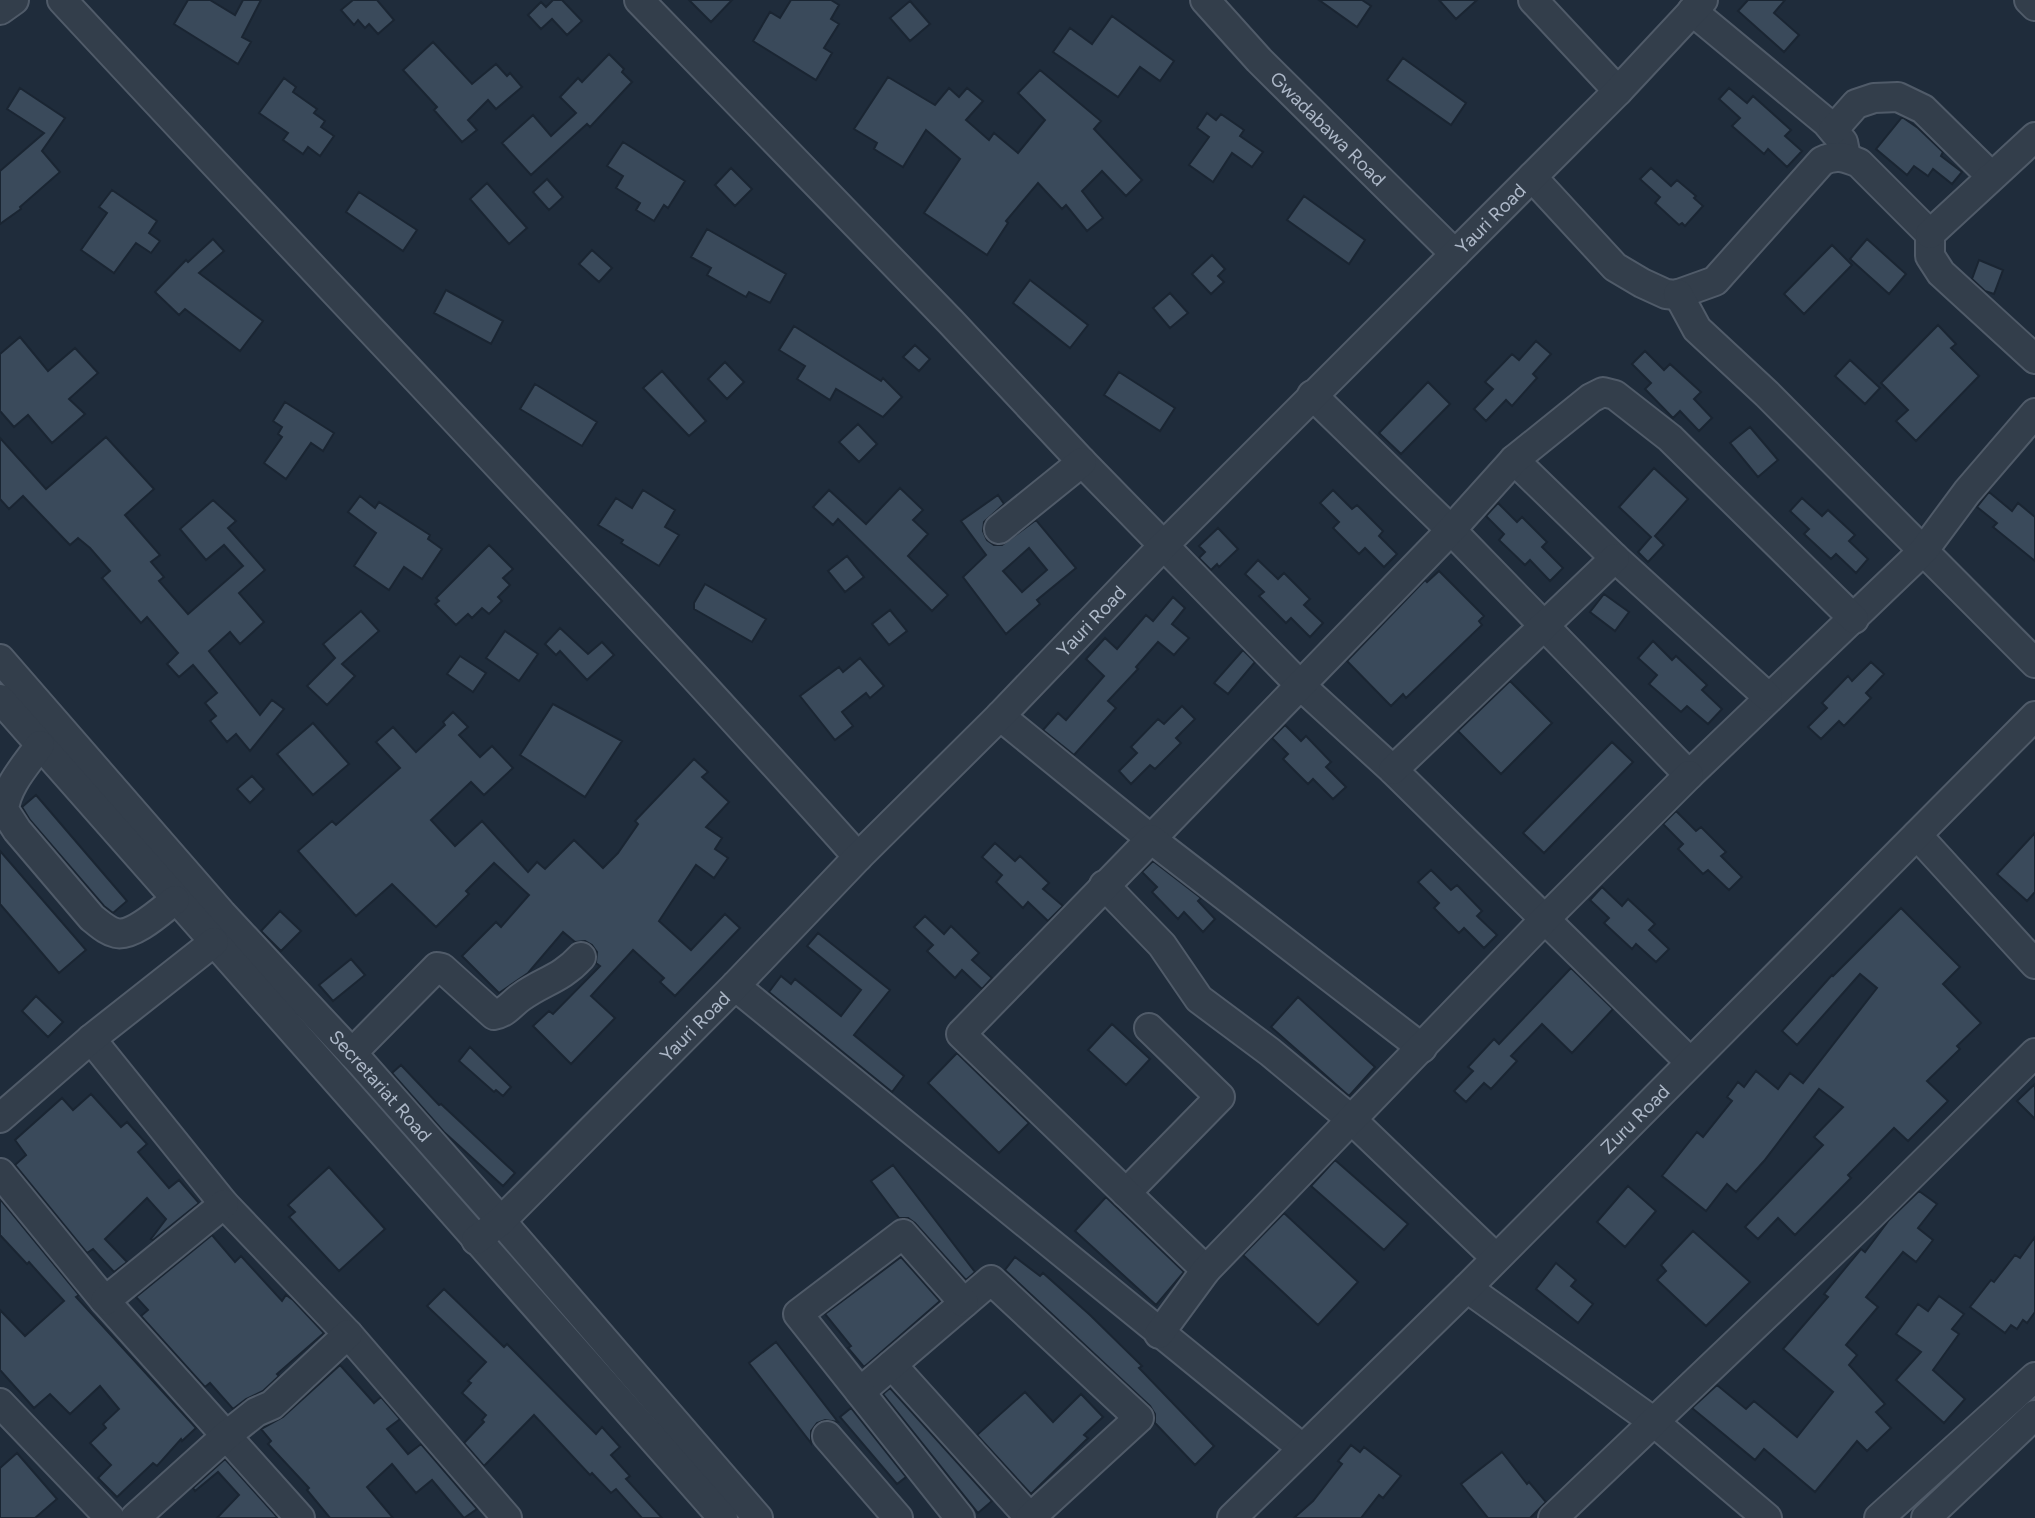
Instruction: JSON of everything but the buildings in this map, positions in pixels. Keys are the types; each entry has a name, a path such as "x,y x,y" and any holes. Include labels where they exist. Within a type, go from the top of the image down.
{"street":[{"path":"0,10 14,0"},
{"path":"62,0 756,743 858,857"},
{"path":"639,0 1300,685 1393,770 1690,1062"},
{"name":"Gwadabawa Road","path":"1205,0 1259,60 1455,254"},
{"path":"1533,0 1618,91"},
{"path":"2029,0 2035,6"},
{"path":"1697,6 1838,134 1846,157"},
{"name":"Yauri Road","path":"476,1240 501,1221 735,986 1164,545 1618,91 1697,6"},
{"path":"1833,130 1856,104 1898,97 1923,109 1992,176"},
{"path":"1930,234 2035,137"},
{"path":"1532,177 1615,267 1666,294 1678,294 1715,281 1822,161 1833,156 1846,157 1859,163 1930,234 1930,256 1941,273 2035,359"},
{"path":"1678,294 1697,329 1767,394 2035,663"},
{"path":"1206,1270 961,1034 1451,530 1514,460 1591,398 1603,392 1615,395 1670,438 1854,619"},
{"path":"1312,395 1451,530 1689,775"},
{"path":"1159,1334 1206,1270 1353,1121 1545,919 1768,697 1924,551 1967,492 2035,413"},
{"path":"1514,460 1615,558 1768,697"},
{"path":"999,528 1082,462"},
{"path":"1393,770 1615,558"},
{"name":"Secretariat Road","path":"0,659 222,914 501,1221 750,1515"},
{"name":"Secretariat Road","path":"2,705 723,1518"},
{"path":"1000,716 1151,839 1422,1048"},
{"name":"Zuru Road","path":"1232,1518 1467,1288 2035,716"},
{"path":"40,745 10,788 4,810 17,830 92,918 105,929 118,934 129,933 175,900"},
{"path":"1917,835 2035,964"},
{"path":"1104,886 1162,945 1199,999 1270,1052 1353,1121 1496,1258"},
{"path":"4,1104 214,942"},
{"path":"352,1054 437,967 442,968 494,1015 502,1014 522,996 568,972 581,957"},
{"path":"735,986 1302,1448"},
{"path":"1126,1193 1220,1097 1149,1028"},
{"path":"90,1039 224,1204 348,1334 508,1518"},
{"path":"1553,1518 1871,1215 2035,1053"},
{"path":"0,1173 105,1301 299,1518"},
{"path":"105,1301 224,1204"},
{"path":"960,1518 798,1314 904,1234 964,1303"},
{"path":"860,1392 991,1280 1139,1418 1030,1518 892,1365"},
{"path":"1467,1288 1654,1422 1767,1518"},
{"path":"135,1518 227,1435 256,1412 272,1405 348,1334"},
{"path":"1879,1518 2035,1377"},
{"path":"0,1403 110,1518"},
{"path":"1926,1518 2035,1415"},
{"path":"827,1436 898,1518"}]}
